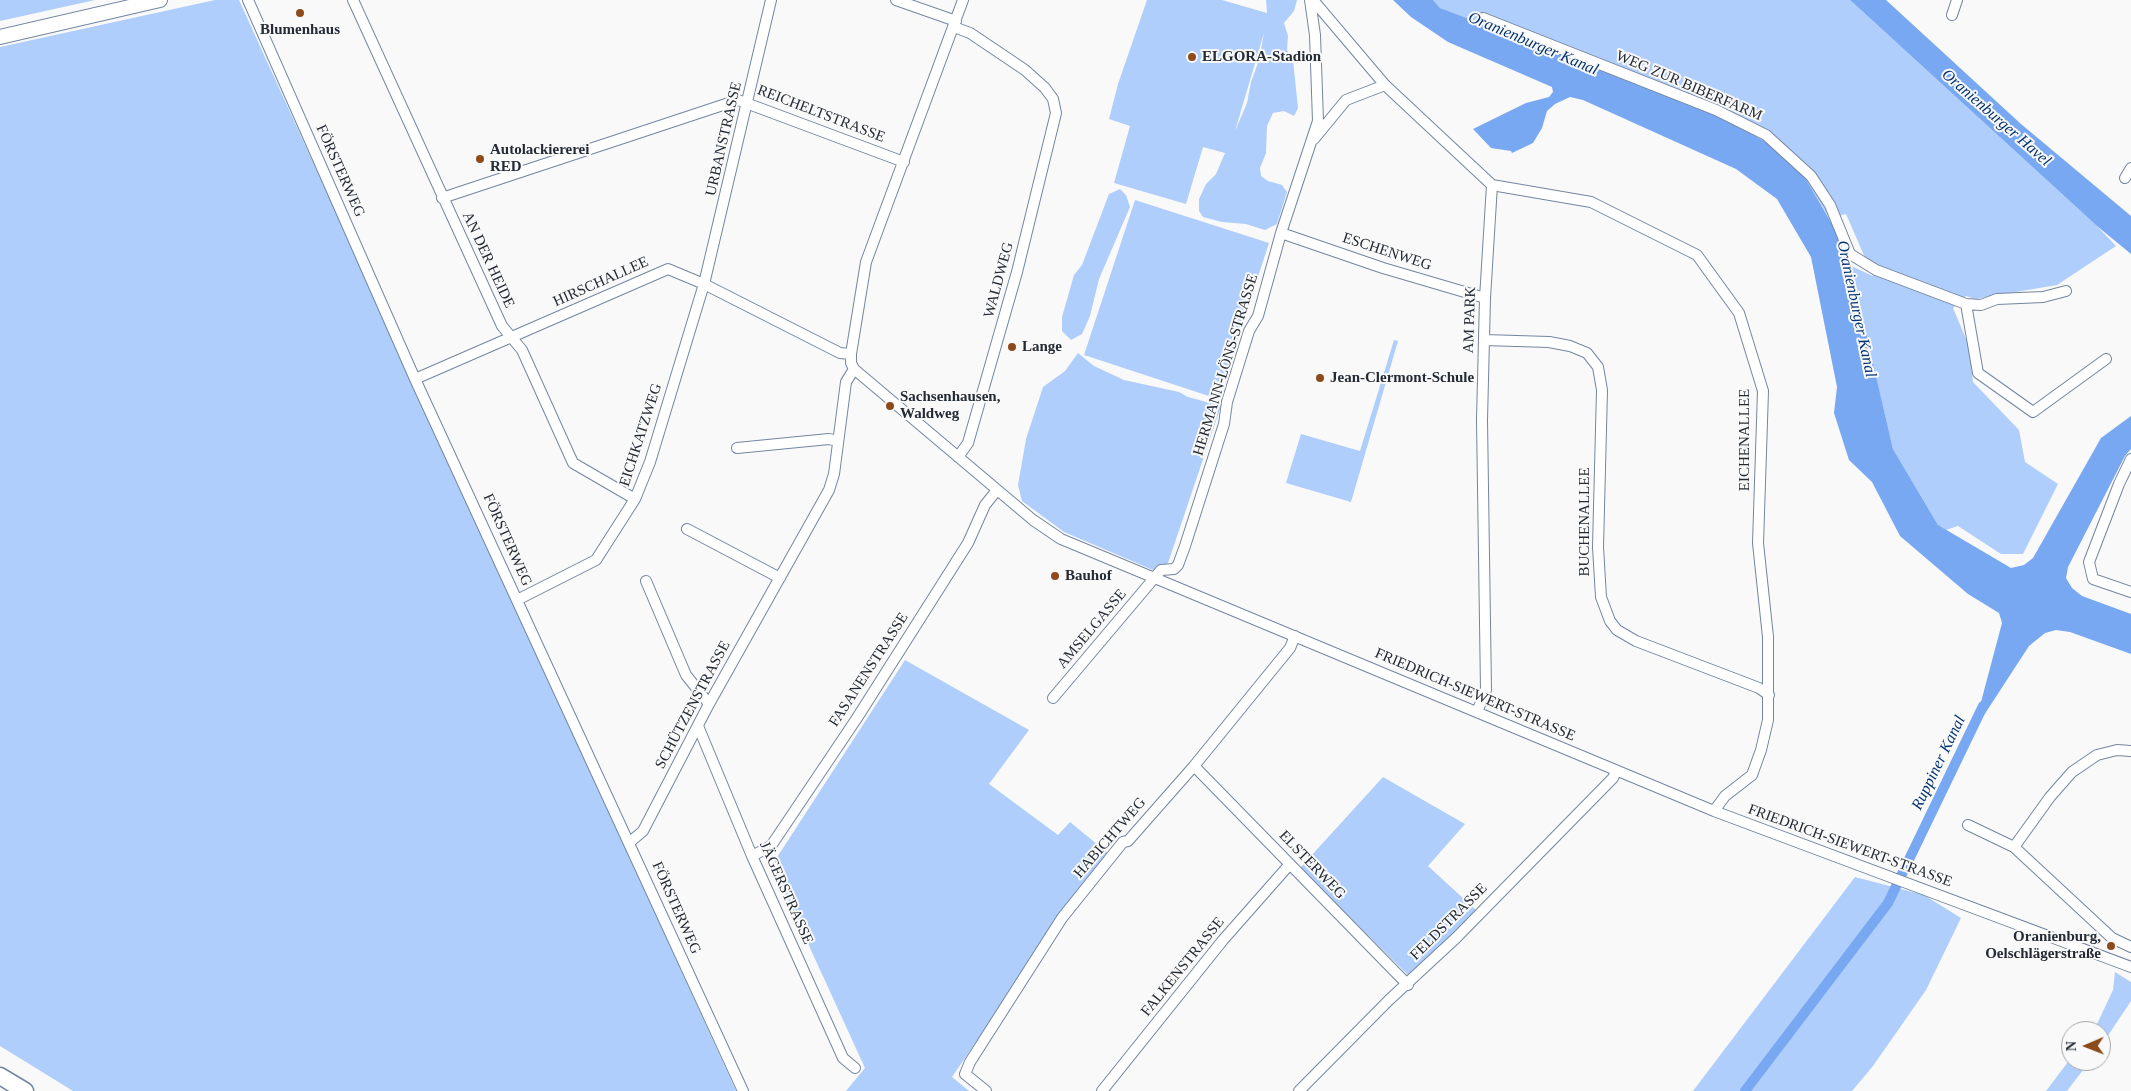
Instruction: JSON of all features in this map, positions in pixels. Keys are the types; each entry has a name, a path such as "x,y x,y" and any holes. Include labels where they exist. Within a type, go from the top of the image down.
{"highway":[{"path":"0,1076 25,1091"}],"main road":[{"path":"0,37 160,0"}],"street":[{"name":"FÖRSTERWEG","path":"248,0 415,378 743,1091"},
{"name":"AN DER HEIDE","path":"353,0 502,326 522,350 573,463 636,499"},
{"name":"URBANSTRASSE","path":"704,284 771,0"},
{"path":"896,0 955,24"},
{"path":"854,369 851,363 851,354 866,262 963,0"},
{"path":"1311,0 1385,85 1492,186"},
{"name":"HERMANN-LÖNS-STRASSE","path":"1154,578 1161,570 1174,569 1183,553 1224,424 1228,402 1249,331 1260,307 1281,233 1310,144 1319,110 1311,0"},
{"path":"1952,15 1957,0"},
{"name":"WEG ZUR BIBERFARM","path":"1483,18 1716,110 1766,135 1811,176 1830,205 1850,254 1876,270 1966,304 1980,305 1997,299 2043,297 2066,291"},
{"name":"WALDWEG","path":"955,24 1025,70 1045,88 1056,108 1056,119 1017,272 968,443 958,457"},
{"name":"HERMANN-LÖNS-STRASSE","path":"1310,144 1346,100 1385,85"},
{"name":"REICHELTSTRASSE","path":"442,198 738,100 904,162"},
{"path":"2125,178 2131,168"},
{"name":"AM PARK","path":"1477,712 1486,690 1482,420 1485,298 1492,186"},
{"name":"EICHENALLEE","path":"1492,186 1591,202 1697,255 1739,313 1763,391 1758,543 1768,637 1768,720 1764,740 1752,775 1725,796 1714,811"},
{"name":"ESCHENWEG","path":"1281,233 1383,268 1485,298"},
{"name":"HIRSCHALLEE","path":"415,378 668,270 704,284 840,353 851,354"},
{"name":"EICHKATZWEG","path":"517,600 596,560 636,499 650,462 704,284"},
{"path":"1966,304 1978,374 2033,412 2106,360"},
{"name":"BUCHENALLEE","path":"1484,340 1549,342 1570,346 1586,353 1598,366 1602,390 1598,547 1601,597 1610,621 1617,630 1636,641 1759,688 1769,695"},
{"name":"FRIEDRICH-SIEWERT-STRASSE","path":"854,369 1033,520 1061,539 1714,811 1882,872 2131,967"},
{"name":"SCHÜTZENSTRASSE","path":"630,842 642,831 709,704 829,490 846,382 854,369"},
{"path":"737,448 828,440 838,441"},
{"path":"2131,459 2119,484 2089,562 2093,579 2131,592"},
{"name":"FASANENSTRASSE","path":"752,856 772,846 857,718 968,543 985,505 997,490"},
{"path":"687,529 780,578"},
{"name":"AMSELGASSE","path":"1053,698 1154,578"},
{"path":"646,581 686,675 709,704"},
{"name":"HABICHTWEG","path":"986,1091 965,1074 975,1054 1062,918 1123,842 1128,841 1194,766 1290,648 1296,636"},
{"name":"JÄGERSTRASSE","path":"698,726 752,856 843,1058 855,1068"},
{"path":"2014,846 2050,797 2072,772 2096,755 2117,750 2131,751"},
{"name":"ELSTERWEG","path":"1194,766 1408,985"},
{"name":"FELDSTRASSE","path":"1299,1091 1408,985 1613,778 1616,771"},
{"path":"1968,825 2014,846 2112,938 2131,947"},
{"name":"FALKENSTRASSE","path":"1102,1091 1223,940 1290,864"}],"shaded area":[{"path":"0,0 95,0 0,21"},
{"path":"215,0 239,0 736,1091 73,1091 0,1046 0,47"},
{"path":"1147,0 1222,0 1267,13 1266,0 1297,0 1294,11 1284,23 1288,36 1287,50 1293,60 1298,108 1294,116 1284,111 1273,113 1267,126 1266,153 1260,168 1261,176 1268,181 1282,185 1287,192 1277,224 1265,230 1246,224 1222,222 1203,217 1199,211 1199,199 1206,184 1216,174 1225,153 1203,147 1186,204 1114,183 1130,126 1109,119 1118,84","holes":["1264,33 1259,60 1251,82 1247,103 1235,131"]},
{"path":"1433,0 1850,0 2097,226 2116,246 2057,285 1975,299 1966,296 1953,308 1969,346 1973,382 2019,430 2025,462 2058,484 2023,554 2001,554 1958,526 1946,530 1938,525 1893,449 1849,265 1873,276 1846,214 1829,218 1804,176 1440,8"},
{"path":"1120,189 1126,195 1130,207 1099,279 1090,316 1082,334 1071,340 1062,331 1062,317 1074,275 1082,265 1109,194"},
{"path":"1135,200 1269,243 1218,399 1084,355"},
{"path":"1394,340 1398,341 1351,502 1286,483 1301,434 1360,451"},
{"path":"1078,353 1094,366 1124,380 1179,392 1188,397 1221,406 1168,563 1159,568 1153,570 1064,532 1022,501 1018,485 1026,439 1043,387 1065,371"},
{"path":"905,660 1029,730 989,784 1058,835 1070,822 1109,854 1061,917 952,1077 969,1091 846,1091 865,1068 772,865"},
{"path":"1383,777 1465,824 1428,866 1476,910 1410,977 1300,868"},
{"path":"1855,877 1924,895 1961,918 1926,990 1873,1066 1852,1091 1693,1091"},
{"path":"2115,972 2131,982 2131,1001 2111,1031 2111,1021 2098,1021 2113,990"},
{"path":"2061,1071 2082,1071 2067,1091 2046,1091"}],"water":[{"name":"Oranienburger Kanal","path":"1393,0 1433,0 1440,8 1724,118 1767,143 1804,176 1846,248 1893,449 1938,525 2011,568 2024,565 2033,558 2101,438 2131,416 2131,449 2125,456 2068,567 2066,578 2072,588 2082,596 2131,614 2131,654 2070,632 2056,630 2045,633 2029,646 1973,732 2002,623 1999,613 1968,594 1900,536 1872,482 1849,460 1834,413 1837,387 1811,257 1777,199 1736,169 1583,100 1570,97 1555,104 1547,111 1542,128 1533,143 1512,153 1511,151 1491,148 1473,129 1526,103 1549,97 1553,92 1552,87 1448,42 1411,17"},
{"name":"Oranienburger Havel","path":"1850,0 1886,0 2021,124 2131,216 2131,254 2097,226"}],"waterway":[{"name":"Ruppiner Kanal","path":"1745,1091 1888,903 1983,706"}],"place":[{"name":"Blumenhaus","path":"300,13"},
{"name":"ELGORA-Stadion","path":"1192,57"},
{"name":"Autolackiererei RED","path":"480,159"},
{"name":"Lange","path":"1012,347"},
{"name":"Jean-Clermont-Schule","path":"1320,378"},
{"name":"Sachsenhausen, Waldweg","path":"890,406"},
{"name":"Bauhof","path":"1055,576"},
{"name":"Oranienburg, Oelschlägerstraße","path":"2111,946"}]}
